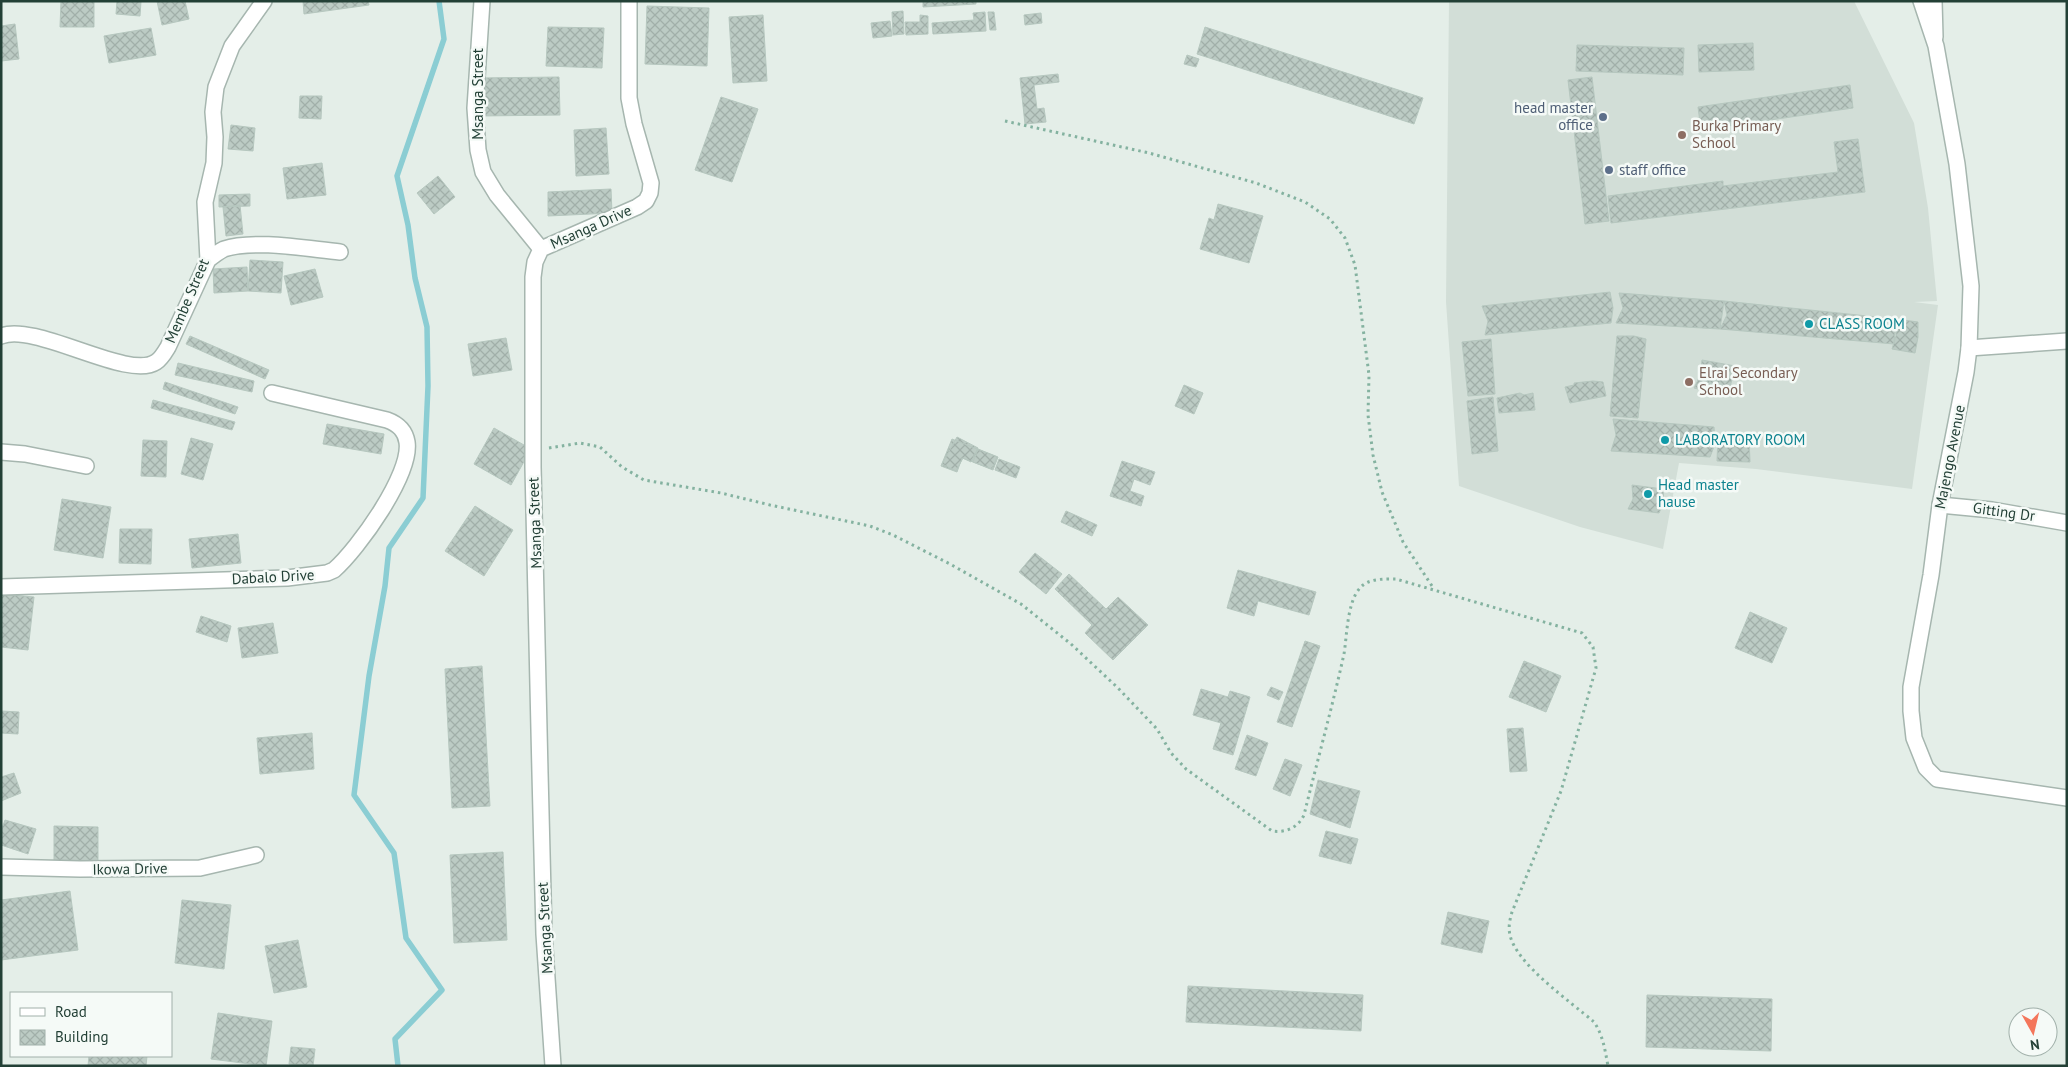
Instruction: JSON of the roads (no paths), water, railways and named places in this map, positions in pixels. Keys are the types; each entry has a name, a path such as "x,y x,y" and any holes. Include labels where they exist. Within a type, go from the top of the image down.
{"street":[{"name":"Membe Street","path":"1,336 9,333 23,333 75,350 141,366 156,362 168,347 208,260 205,202 214,163 213,112 216,87 232,46 264,1"},
{"name":"Msanga Street","path":"482,1 475,108 478,150 483,172 497,195 541,249 535,262 533,277 533,450 544,915 553,1066"},
{"name":"Msanga Drive","path":"541,249 637,207 646,201 650,193 651,182 634,124 629,98 629,1"},
{"name":"Majengo Avenue","path":"1921,1 1936,46 1958,174 1971,286 1969,348 1940,505 1931,575 1912,687 1912,726 1918,752 1926,768 1936,778 2067,798"},
{"path":"1934,1 1936,46"},
{"path":"208,260 226,249 241,246 267,245 340,252"},
{"path":"1969,348 2067,341"},
{"name":"Dabalo Drive","path":"1,587 287,578 327,574 334,570 383,508 398,478 406,454 406,440 400,427 387,420 272,393"},
{"path":"1,452 25,454 86,466"},
{"name":"Gitting Dr","path":"1940,505 1992,510 2067,523"},
{"name":"Ikowa Drive","path":"1,867 80,869 200,868 256,855"}],"waterway":[{"path":"398,1066 395,1039 442,990 406,938 394,853 354,795 369,676 385,586 389,548 423,498 428,386 427,327 415,278 408,225 397,176 444,39 439,1"}],"place":[{"name":"head master office","path":"1603,117"},
{"name":"Burka Primary School","path":"1682,135"},
{"name":"staff office","path":"1609,170"},
{"name":"CLASS ROOM","path":"1809,324"},
{"name":"Elrai Secondary School","path":"1689,382"},
{"name":"LABORATORY ROOM","path":"1665,440"},
{"name":"Head master hause","path":"1648,494"}]}
